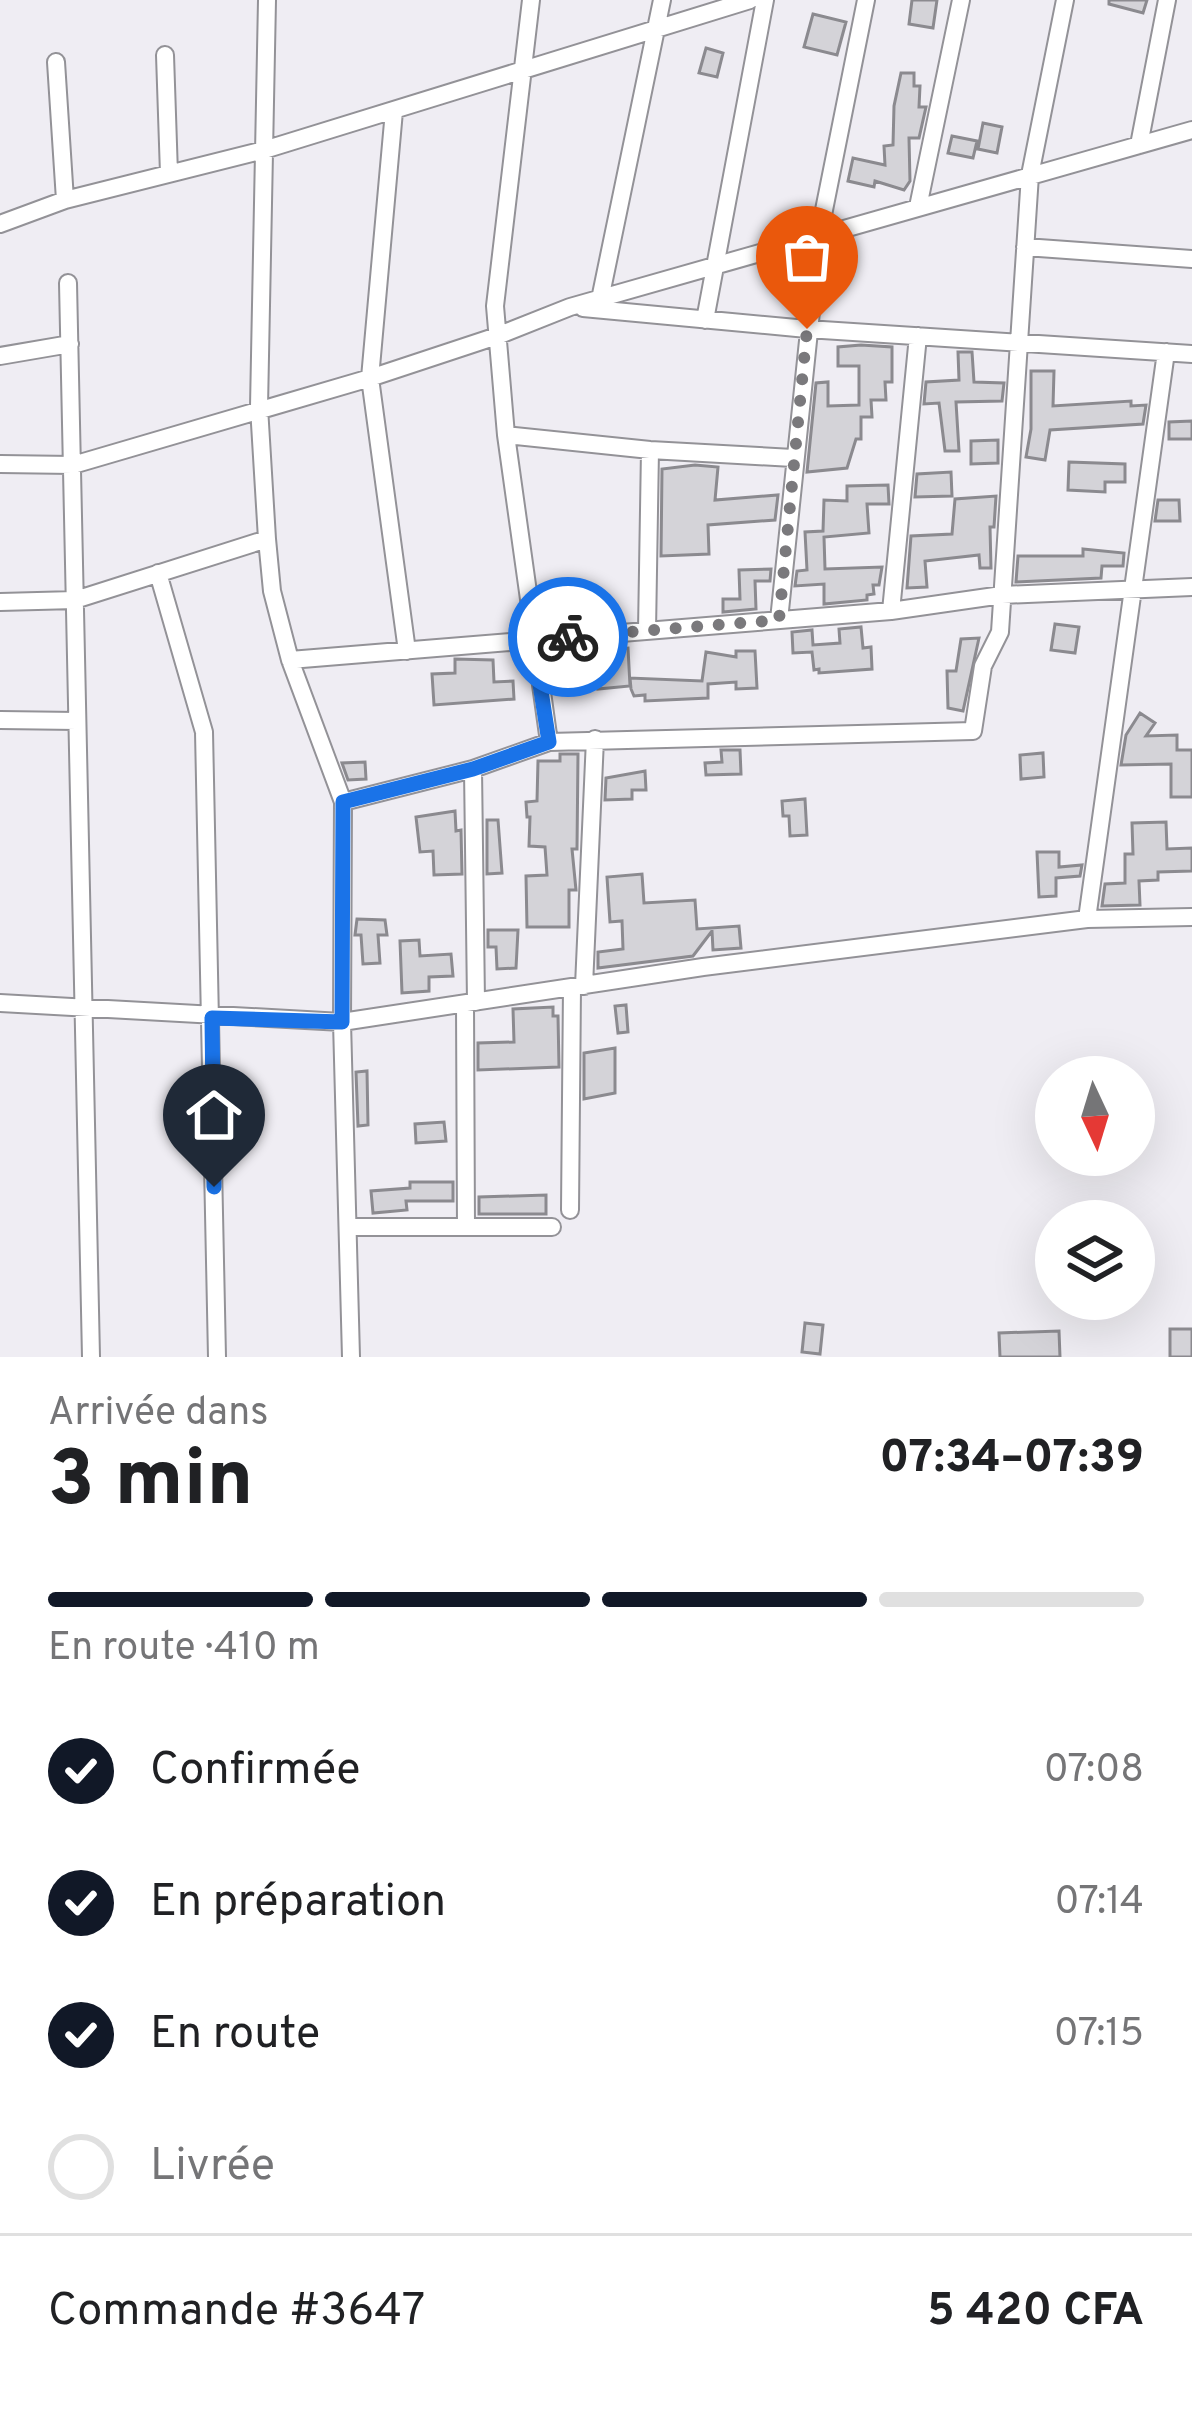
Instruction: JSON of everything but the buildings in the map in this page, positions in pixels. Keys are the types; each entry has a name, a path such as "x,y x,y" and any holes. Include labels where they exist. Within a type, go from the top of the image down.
{"street":[{"path":"267,0 260,407 267,539 272,591 290,660 343,802 342,1022 351,1357"},
{"path":"531,0 495,306 506,435 549,742"},
{"path":"599,304 662,0"},
{"path":"0,224 64,200 264,150 750,0"},
{"path":"705,320 765,0"},
{"path":"779,620 819,235 866,0"},
{"path":"918,207 961,0"},
{"path":"343,802 473,769 549,742 973,730 983,665 1000,632 1030,175 1065,0"},
{"path":"1139,145 1167,0"},
{"path":"165,55 169,174"},
{"path":"56,62 64,200"},
{"path":"394,111 370,378 407,651"},
{"path":"0,464 73,465 370,378 570,307 599,304 819,235 1192,130"},
{"path":"1025,247 1192,259"},
{"path":"68,283 92,1357"},
{"path":"599,304 807,329 1192,354"},
{"path":"891,611 918,336"},
{"path":"0,356 70,344"},
{"path":"1087,919 1166,352"},
{"path":"506,435 793,458"},
{"path":"646,631 650,450"},
{"path":"0,602 75,600 267,539"},
{"path":"158,574 204,732 217,1357"},
{"path":"290,660 891,611 1002,595 1192,586"},
{"path":"0,720 77,721"},
{"path":"570,1210 578,987 595,739"},
{"path":"466,1227 473,769"},
{"path":"0,1003 342,1022 1087,919 1192,917"},
{"path":"349,1227 552,1227"}],"way so far":[{"path":"568,637 779,620 807,329"}],"route":[{"path":"214,1187 212,1018 342,1022 343,802 473,769 549,742 533,640 568,637"}]}
